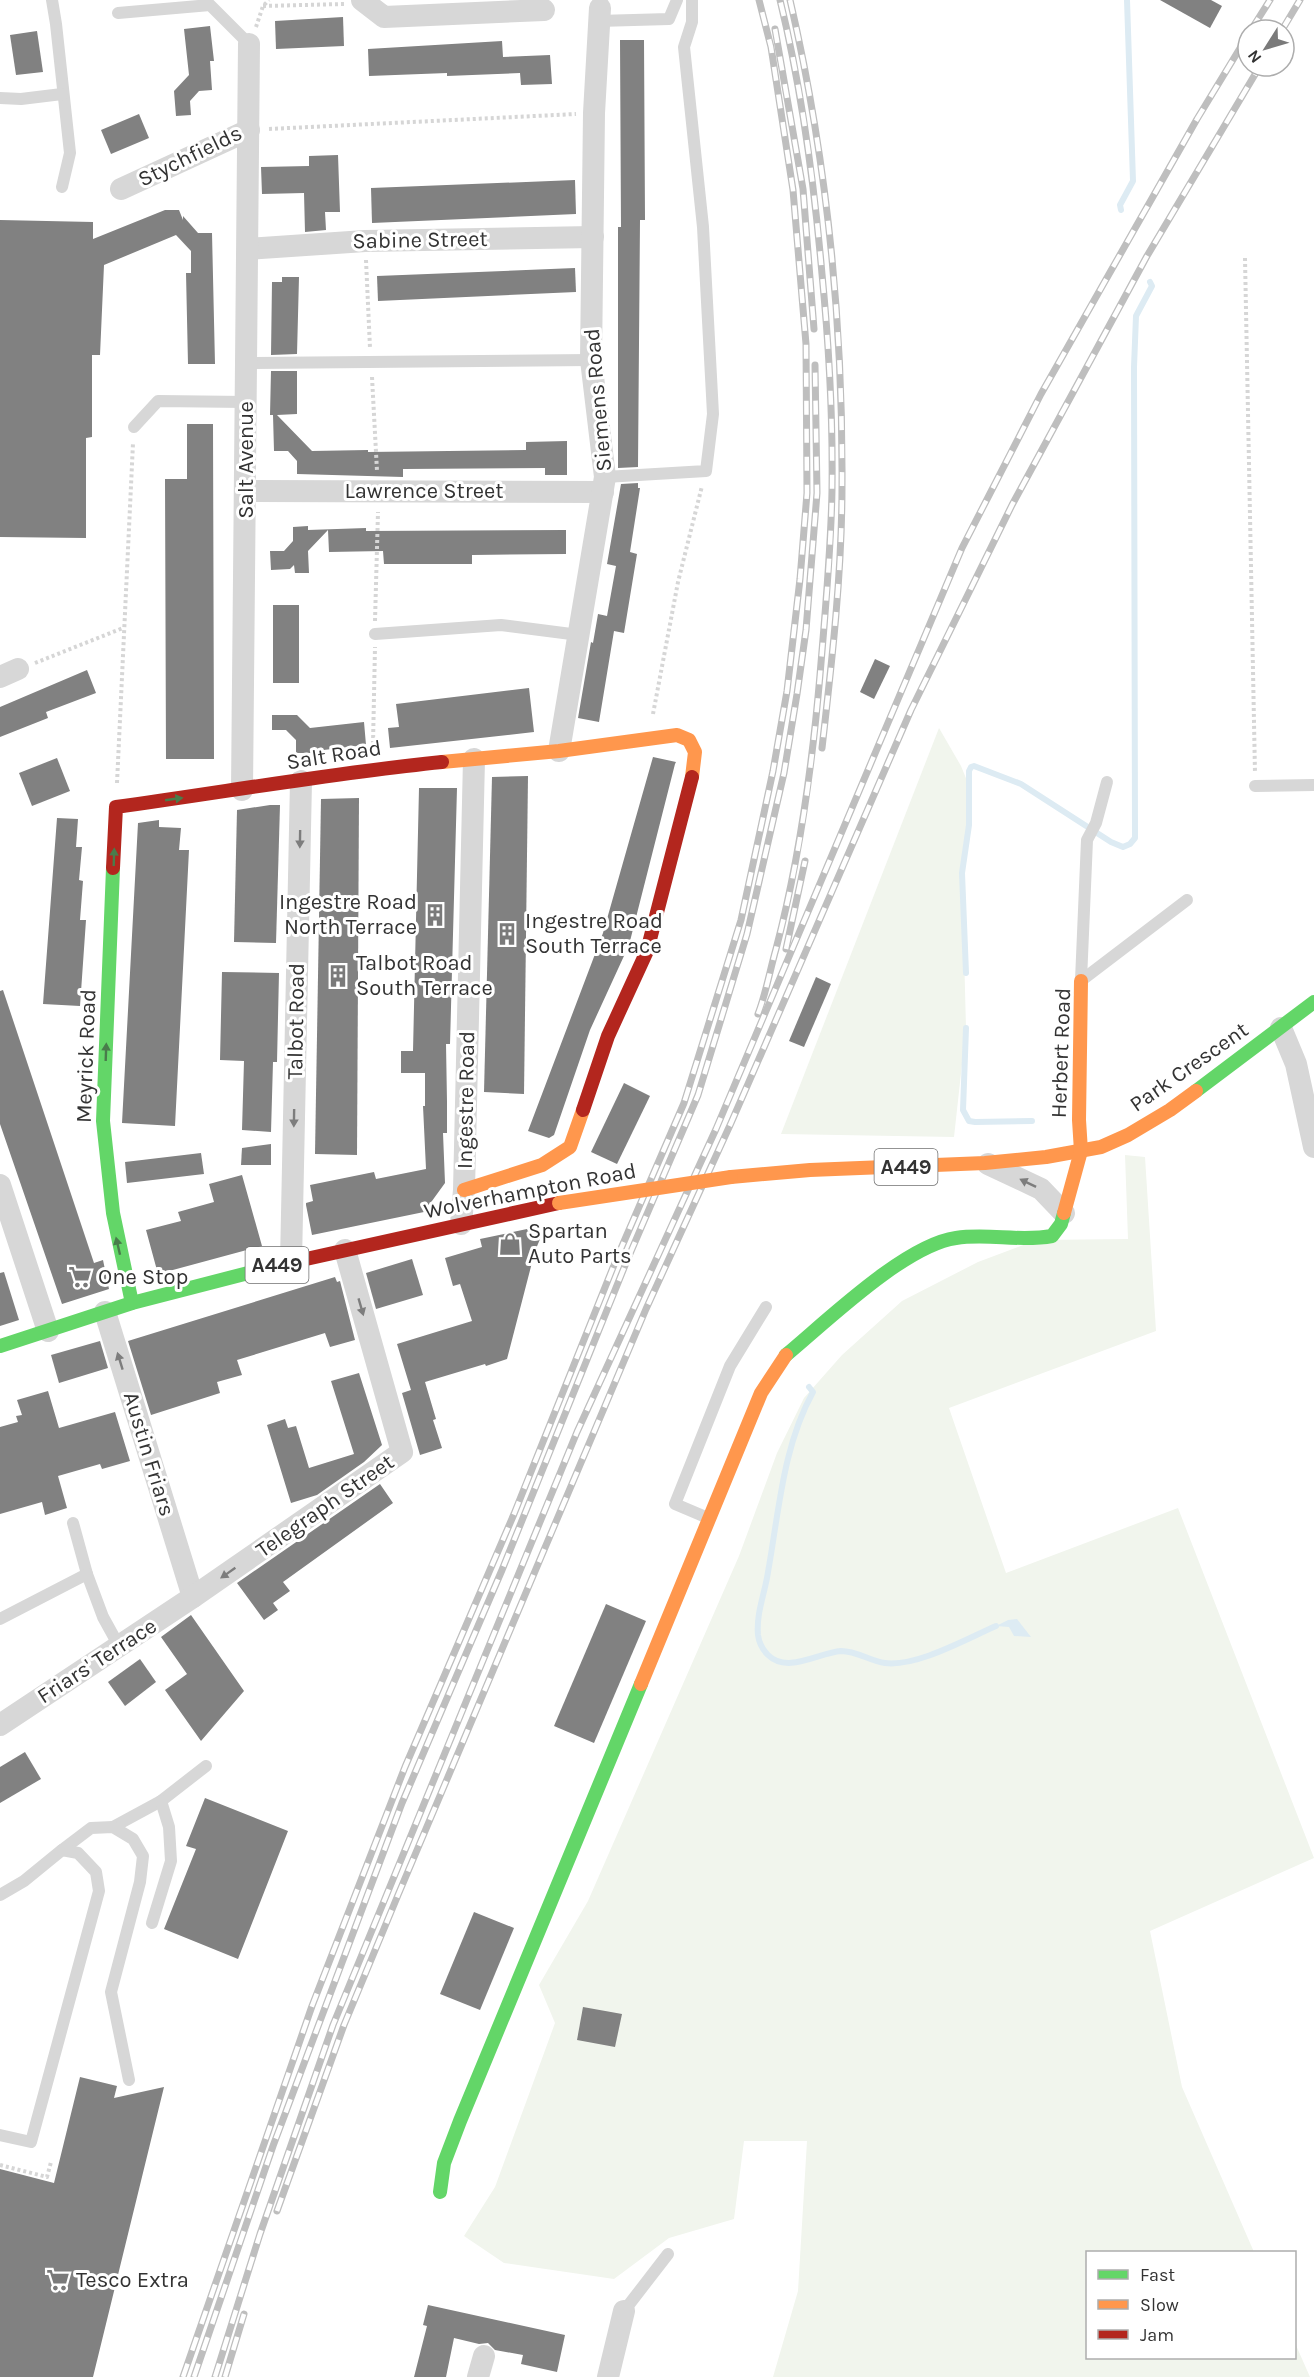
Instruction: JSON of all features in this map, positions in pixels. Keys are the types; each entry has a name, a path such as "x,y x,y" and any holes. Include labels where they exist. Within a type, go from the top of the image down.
{"main road":[{"name":"Salt Road","path":"116,807 372,769 559,751 677,735 689,740 695,752 694,767 647,951 608,1036 570,1147 542,1165 464,1190"},
{"name":"Meyrick Road","path":"116,807 104,1139 109,1199 132,1303"},
{"name":"Herbert Road","path":"710,1519 761,1393 785,1356 885,1273 919,1251 953,1238 991,1235 1035,1239 1052,1236 1061,1224 1081,1151 1079,1120 1081,981"},
{"name":"Park Crescent","path":"1081,1151 1101,1147 1128,1135 1170,1110 1314,1002"},
{"name":"Wolverhampton Road","path":"0,1346 132,1303 291,1262 559,1203 731,1177 810,1170 985,1163 1081,1151"},
{"path":"440,2192 444,2163 460,2121 710,1519"}],"street":[{"path":"364,2 384,17 544,10"},
{"name":"Siemens Road","path":"559,751 604,485 591,360 594,113 599,15"},
{"name":"Stychfields","path":"121,189 249,130 249,45"},
{"name":"Salt Avenue","path":"242,790 249,130"},
{"name":"Sabine Street","path":"248,249 364,241 593,237"},
{"name":"Lawrence Street","path":"246,490 604,485"},
{"name":"Ingestre Road","path":"461,1224 464,1190 474,759"},
{"name":"Talbot Road","path":"291,1262 301,780"},
{"path":"1281,1028 1296,1064 1314,1147"},
{"path":"985,1163 1041,1189 1064,1213"},
{"path":"0,1185 48,1331"},
{"name":"Telegraph Street","path":"193,1597 402,1452 345,1251"},
{"name":"Austin Friars","path":"105,1311 193,1597"},
{"name":"Friars' Terrace","path":"0,1725 193,1597"},
{"path":"608,2377 624,2311"}],"lane":[{"path":"52,0 70,153 62,187"},
{"path":"599,15 669,19 677,0"},
{"path":"604,485 706,471 713,414 703,227 684,47 692,22 692,0"},
{"path":"118,13 210,5 249,45"},
{"path":"0,98 21,99 62,94"},
{"path":"246,363 591,360"},
{"path":"134,427 159,401 246,402"},
{"path":"375,634 501,625 579,635"},
{"path":"1081,981 1087,840 1096,823 1107,782"},
{"path":"1255,786 1314,785"},
{"name":"Herbert Road","path":"1081,981 1187,900"},
{"path":"710,1519 675,1504 730,1366 766,1306"},
{"path":"73,1523 87,1574 103,1617 119,1646"},
{"path":"0,1619 87,1574"},
{"path":"0,1895 24,1881 91,1828 112,1827 161,1801 206,1766"},
{"path":"152,1923 171,1861 169,1827 161,1801"},
{"path":"112,1827 133,1839 143,1856 140,1882 111,1992 129,2080"},
{"path":"0,2135 31,2142 99,1892 96,1872 78,1853 62,1850"},
{"path":"624,2311 668,2254"}],"path":[{"path":"249,45 263,6 269,0"},
{"path":"263,6 364,2"},
{"path":"249,130 594,113"},
{"path":"1245,258 1255,786"},
{"path":"116,807 134,427"},
{"path":"649,739 678,582 706,471"},
{"path":"9,673 123,628"},
{"path":"0,2165 47,2177 51,2162"}],"shaded area":[{"path":"939,728 961,766 970,788 969,825 962,873 966,1028 954,1137 781,1134"},
{"path":"1125,1155 1145,1157 1156,1331 949,1408 1006,1573 1178,1508 1314,1858 1150,1931 1182,2087 1254,2251 1086,2251 1086,2359 1296,2359 1296,2345 1310,2377 773,2377 798,2291 807,2141 744,2141 734,2219 669,2238 614,2279 504,2263 464,2236 495,2187 555,2023 539,1985 588,1901 739,1556 777,1453 804,1398 842,1355 902,1301 978,1262 1037,1240 1128,1239"},
{"path":"1017,1619 1031,1637 1014,1636 1009,1627 996,1626 1008,1620"}],"building":[{"path":"1160,0 1211,0 1222,6 1210,28"},
{"path":"343,17 344,46 276,49 275,21"},
{"path":"210,26 214,61 210,61 212,90 199,91 190,101 191,115 176,116 174,91 189,75 184,29"},
{"path":"37,31 43,72 16,75 10,35"},
{"path":"620,40 644,40 645,220 640,220 638,467 618,468 618,227 621,227"},
{"path":"502,41 503,57 550,55 552,84 521,85 520,73 369,76 368,49"},
{"path":"139,114 149,138 111,154 101,130"},
{"path":"338,155 340,212 325,212 326,230 305,232 304,193 262,194 261,167 309,166 309,156"},
{"path":"575,180 576,214 372,223 371,188"},
{"path":"165,210 179,210 183,220 183,216 198,233 212,233 215,364 188,364 186,273 191,273 191,251 176,235 104,265 100,355 92,355 92,437 86,438 86,538 0,537 0,220 93,222 93,239"},
{"path":"575,268 576,292 378,301 377,276"},
{"path":"282,277 299,277 297,354 271,355 272,282 282,282"},
{"path":"271,371 297,371 297,414 277,415 312,451 526,450 526,442 567,441 567,475 545,475 545,468 403,469 403,477 297,474 297,461 288,451 274,451 273,415 270,415"},
{"path":"187,424 213,424 214,759 166,759 165,479 187,479"},
{"path":"638,483 638,488 640,488 630,552 637,554 624,633 614,631 599,722 578,718 598,614 607,616 616,566 607,564 621,484"},
{"path":"308,526 308,530 366,528 366,531 566,530 566,554 472,555 472,564 384,564 383,551 329,552 328,530 308,551 309,573 295,573 294,565 290,569 271,570 270,551 284,551 293,541 293,527"},
{"path":"273,605 299,605 299,683 273,683"},
{"path":"875,659 890,666 874,699 860,692"},
{"path":"87,670 96,693 46,712 48,718 0,737 0,707"},
{"path":"529,688 534,732 390,748 388,728 399,727 396,704"},
{"path":"272,715 297,715 310,728 364,722 366,745 315,751 315,753 296,753 296,740 286,730 272,730"},
{"path":"653,757 676,762 629,945 590,1030 554,1135 549,1138 528,1131 603,933"},
{"path":"57,758 70,791 32,806 19,773"},
{"name":"Ingestre Road South Terrace","path":"528,776 524,1094 484,1092 492,777"},
{"path":"419,788 457,788 450,1044 446,1044 447,1133 443,1133 445,1183 424,1212 312,1235 306,1205 313,1201 310,1185 374,1172 376,1179 426,1169 423,1106 425,1106 425,1073 401,1073 401,1051 413,1051"},
{"name":"Talbot Road South Terrace","path":"359,798 357,1155 315,1154 321,799"},
{"path":"280,805 276,943 234,942 237,810"},
{"path":"57,818 78,819 76,847 82,847 79,880 83,881 80,920 86,920 80,1006 43,1004"},
{"path":"159,820 159,827 181,828 179,850 189,850 175,1126 122,1123 138,823"},
{"path":"222,972 279,973 277,1062 273,1062 271,1132 242,1130 244,1061 220,1060"},
{"path":"816,977 831,984 804,1047 789,1041"},
{"path":"3,990 94,1263 103,1260 109,1289 62,1304 0,1124 0,991"},
{"path":"624,1083 650,1096 617,1164 591,1152"},
{"path":"271,1144 271,1165 241,1165 242,1148"},
{"path":"201,1153 204,1174 127,1183 125,1162"},
{"path":"242,1175 262,1246 158,1274 146,1230 181,1221 178,1212 214,1202 209,1184"},
{"path":"546,1225 535,1251 507,1359 425,1382 442,1448 420,1455 402,1393 411,1390 397,1344 472,1321 460,1284 453,1286 445,1258 482,1247 480,1239"},
{"path":"412,1259 423,1295 376,1309 366,1273"},
{"path":"4,1272 19,1320 0,1326 0,1273"},
{"path":"335,1277 337,1282 340,1281 355,1340 330,1347 325,1333 237,1360 242,1375 217,1382 220,1393 151,1415 128,1341"},
{"path":"100,1341 108,1368 59,1383 51,1355"},
{"path":"359,1373 382,1445 364,1462 317,1495 291,1503 267,1425 285,1419 288,1428 296,1426 309,1468 354,1454 331,1381"},
{"path":"48,1391 59,1428 115,1412 130,1461 102,1469 100,1464 58,1476 67,1508 45,1515 42,1502 0,1514 0,1427 18,1422 16,1416 22,1415 17,1400"},
{"path":"380,1484 393,1503 283,1582 290,1591 273,1603 278,1610 264,1620 237,1583"},
{"path":"606,1604 646,1621 594,1743 554,1726"},
{"path":"191,1615 244,1691 201,1741 165,1690 187,1674 161,1637"},
{"path":"140,1659 156,1682 125,1706 108,1682"},
{"path":"25,1752 41,1779 0,1803 0,1767"},
{"path":"205,1798 288,1831 238,1959 164,1929 196,1849 186,1846"},
{"path":"474,1912 514,1928 480,2010 440,1994"},
{"path":"583,2007 622,2014 615,2047 577,2040"},
{"name":"Tesco Extra","path":"80,2077 117,2086 114,2098 164,2087 93,2377 0,2377 0,2169 54,2183"},
{"path":"428,2305 565,2335 557,2372 521,2364 523,2355 495,2350 488,2343 479,2344 454,2338 446,2377 414,2377 427,2326 423,2325"}],"waterway":[{"path":"1121,210 1120,205 1133,181 1127,0"},
{"path":"966,973 962,873 969,825 969,771 971,767 974,766 1021,784 1111,842 1123,847 1135,838 1134,367 1136,316 1152,286 1150,282"},
{"path":"966,1028 963,1110 969,1121 1032,1121"},
{"path":"809,1387 813,1392 795,1434 783,1479 767,1580 759,1611 758,1635 764,1650 768,1655 784,1663 803,1661 841,1651 879,1662 898,1663 912,1661 941,1651 996,1626"}],"railway":[{"path":"183,2377 312,2006 405,1767 514,1514 616,1260 684,1103 741,920 773,771 787,691 807,493 806,344 793,190 771,47 759,0"},
{"path":"758,1014 792,881 809,779 826,606 832,490 829,355 815,205 801,102 780,0"},
{"path":"790,0 814,120 823,181 840,364 842,425 840,551 833,650 822,748"},
{"path":"1259,18 1270,0"},
{"path":"1289,18 1300,0"},
{"path":"775,29 803,189 814,329"},
{"path":"215,2377 260,2234 333,2025 577,1432 716,1129 962,548 1041,394 1236,55"},
{"path":"277,2211 344,2025 398,1895 646,1309 731,1123 911,710 1012,505 1147,256 1253,78"},
{"path":"194,2377 273,2146 402,1803 502,1570 626,1263 698,1095 747,934 784,773 797,694 806,630 817,493 815,365"},
{"path":"786,949 805,861"},
{"path":"225,2377 244,2314"}],"traffic: fast":[{"path":"113,868 103,1121 113,1213 132,1303"},
{"path":"1196,1091 1314,1002"},
{"path":"786,1355 867,1286 914,1254 956,1238 1052,1236 1061,1224 1064,1213"},
{"path":"0,1346 132,1303 279,1265"},
{"path":"440,2192 444,2163 460,2121 641,1684"}],"traffic: slow":[{"path":"442,762 559,751 677,735 689,740 695,752 692,777"},
{"path":"1064,1213 1081,1151 1079,1120 1081,981"},
{"path":"731,1177 810,1170 985,1163 1046,1157 1101,1147 1128,1135 1170,1110 1196,1091"},
{"path":"464,1190 542,1165 570,1147 583,1110"},
{"path":"559,1203 731,1177"},
{"path":"641,1684 761,1393 786,1355"}],"traffic: jam":[{"path":"113,868 116,807 320,777 442,762"},
{"path":"583,1110 608,1036 647,951 692,777"},
{"path":"279,1265 559,1203"}],"place":[{"name":"Ingestre Road North Terrace","path":"435,915"},
{"name":"Ingestre Road South Terrace","path":"507,934"},
{"name":"Talbot Road South Terrace","path":"338,976"},
{"name":"Spartan Auto Parts","path":"510,1244"},
{"name":"One Stop","path":"80,1277"},
{"name":"Tesco Extra","path":"58,2280"}]}
